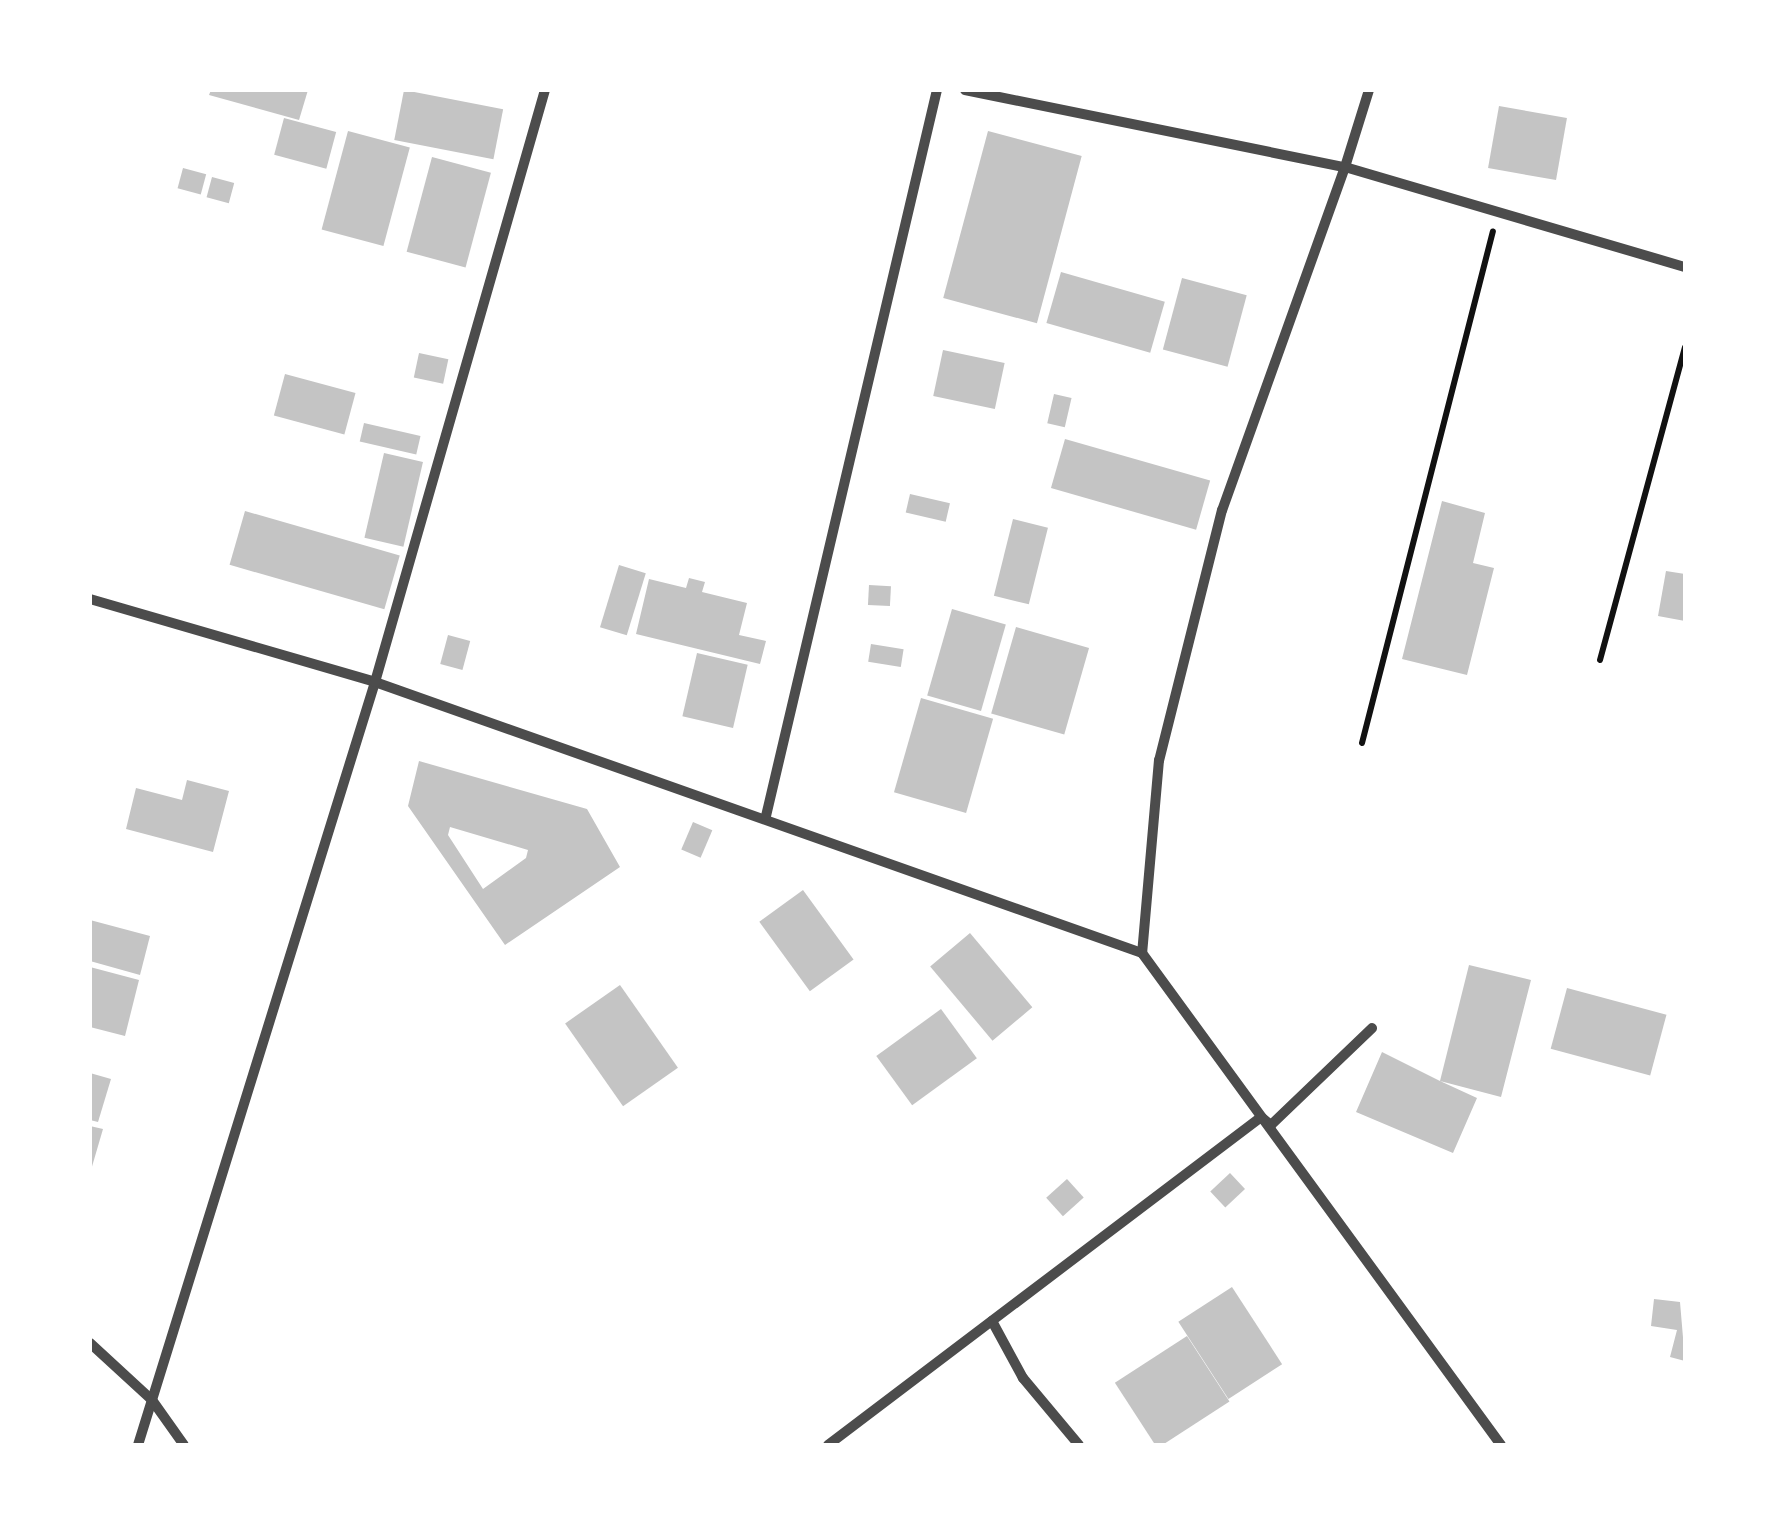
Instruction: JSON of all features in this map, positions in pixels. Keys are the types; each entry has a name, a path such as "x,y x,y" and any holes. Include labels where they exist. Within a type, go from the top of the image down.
{"street":[{"path":"138,1445 374,682 546,90"},
{"path":"766,816 937,90"},
{"path":"965,90 1345,167 1499,208 1685,267"},
{"path":"1142,953 1159,760 1222,510 1370,90"},
{"path":"90,599 374,682 766,816 1142,953 1501,1445"},
{"path":"1262,1116 1271,1125 1372,1028"},
{"path":"828,1445 1262,1116"},
{"path":"992,1320 1024,1378 1079,1445"},
{"path":"90,1343 152,1400 184,1445"}],"path":[{"path":"1362,743 1499,208"},
{"path":"1600,660 1685,347"}],"building":[{"path":"211,90 308,90 299,120 209,95"},
{"path":"404,90 503,109 493,159 394,140"},
{"path":"1499,106 1567,118 1556,180 1488,168"},
{"path":"284,118 336,132 326,169 274,155"},
{"path":"348,131 410,148 383,246 322,230"},
{"path":"988,131 1082,156 1037,323 943,298"},
{"path":"432,157 491,173 466,267 407,252"},
{"path":"183,168 206,174 201,194 178,188"},
{"path":"212,177 234,183 229,203 207,197"},
{"path":"1061,272 1165,302 1150,353 1046,323"},
{"path":"1182,278 1247,295 1228,367 1163,349"},
{"path":"943,350 1005,363 995,409 933,396"},
{"path":"419,353 448,359 443,384 414,377"},
{"path":"285,374 356,393 344,434 274,416"},
{"path":"1054,394 1072,398 1065,427 1047,423"},
{"path":"364,423 421,436 416,455 360,442"},
{"path":"1065,439 1210,481 1196,530 1051,488"},
{"path":"384,453 423,462 403,547 364,538"},
{"path":"910,494 950,503 946,522 906,513"},
{"path":"1442,501 1485,513 1473,563 1494,568 1467,675 1402,659"},
{"path":"245,511 400,555 384,609 230,565"},
{"path":"1013,519 1048,528 1029,604 994,596"},
{"path":"619,565 646,573 627,635 600,627"},
{"path":"1666,571 1685,574 1685,621 1658,616"},
{"path":"689,578 705,582 702,592 747,603 739,635 766,641 760,664 636,634 649,579 686,588"},
{"path":"869,585 891,586 890,606 868,605"},
{"path":"952,609 1006,624 981,711 927,696"},
{"path":"1016,627 1089,648 1064,734 991,714"},
{"path":"448,635 470,641 462,670 440,664"},
{"path":"871,644 904,649 901,667 868,662"},
{"path":"697,653 748,665 733,728 682,716"},
{"path":"921,698 993,719 966,813 894,792"},
{"path":"419,761 587,809 620,867 505,945 408,806","holes":["450,827 528,850 526,858 483,889 448,835"]},
{"path":"187,780 229,791 213,852 126,829 136,788 182,800"},
{"path":"693,822 712,830 701,858 681,850"},
{"path":"803,890 854,960 810,991 759,922"},
{"path":"90,920 150,936 140,975 90,961"},
{"path":"970,933 1032,1007 993,1041 930,966"},
{"path":"1469,965 1531,980 1501,1097 1440,1081"},
{"path":"90,967 139,980 125,1036 90,1027"},
{"path":"620,985 678,1068 623,1106 565,1023"},
{"path":"1567,988 1666,1015 1650,1076 1551,1049"},
{"path":"941,1009 977,1058 912,1105 876,1056"},
{"path":"1382,1052 1477,1098 1453,1153 1356,1112"},
{"path":"90,1073 111,1079 98,1122 90,1120"},
{"path":"90,1126 103,1129 91,1170 90,1170"},
{"path":"1230,1173 1245,1189 1225,1208 1210,1191"},
{"path":"1067,1179 1084,1198 1063,1216 1046,1198"},
{"path":"1232,1287 1282,1364 1228,1399 1178,1322"},
{"path":"1654,1299 1680,1302 1685,1361 1670,1357 1677,1330 1651,1326"},
{"path":"1187,1336 1229,1401 1162,1445 1155,1445 1115,1383"}]}
